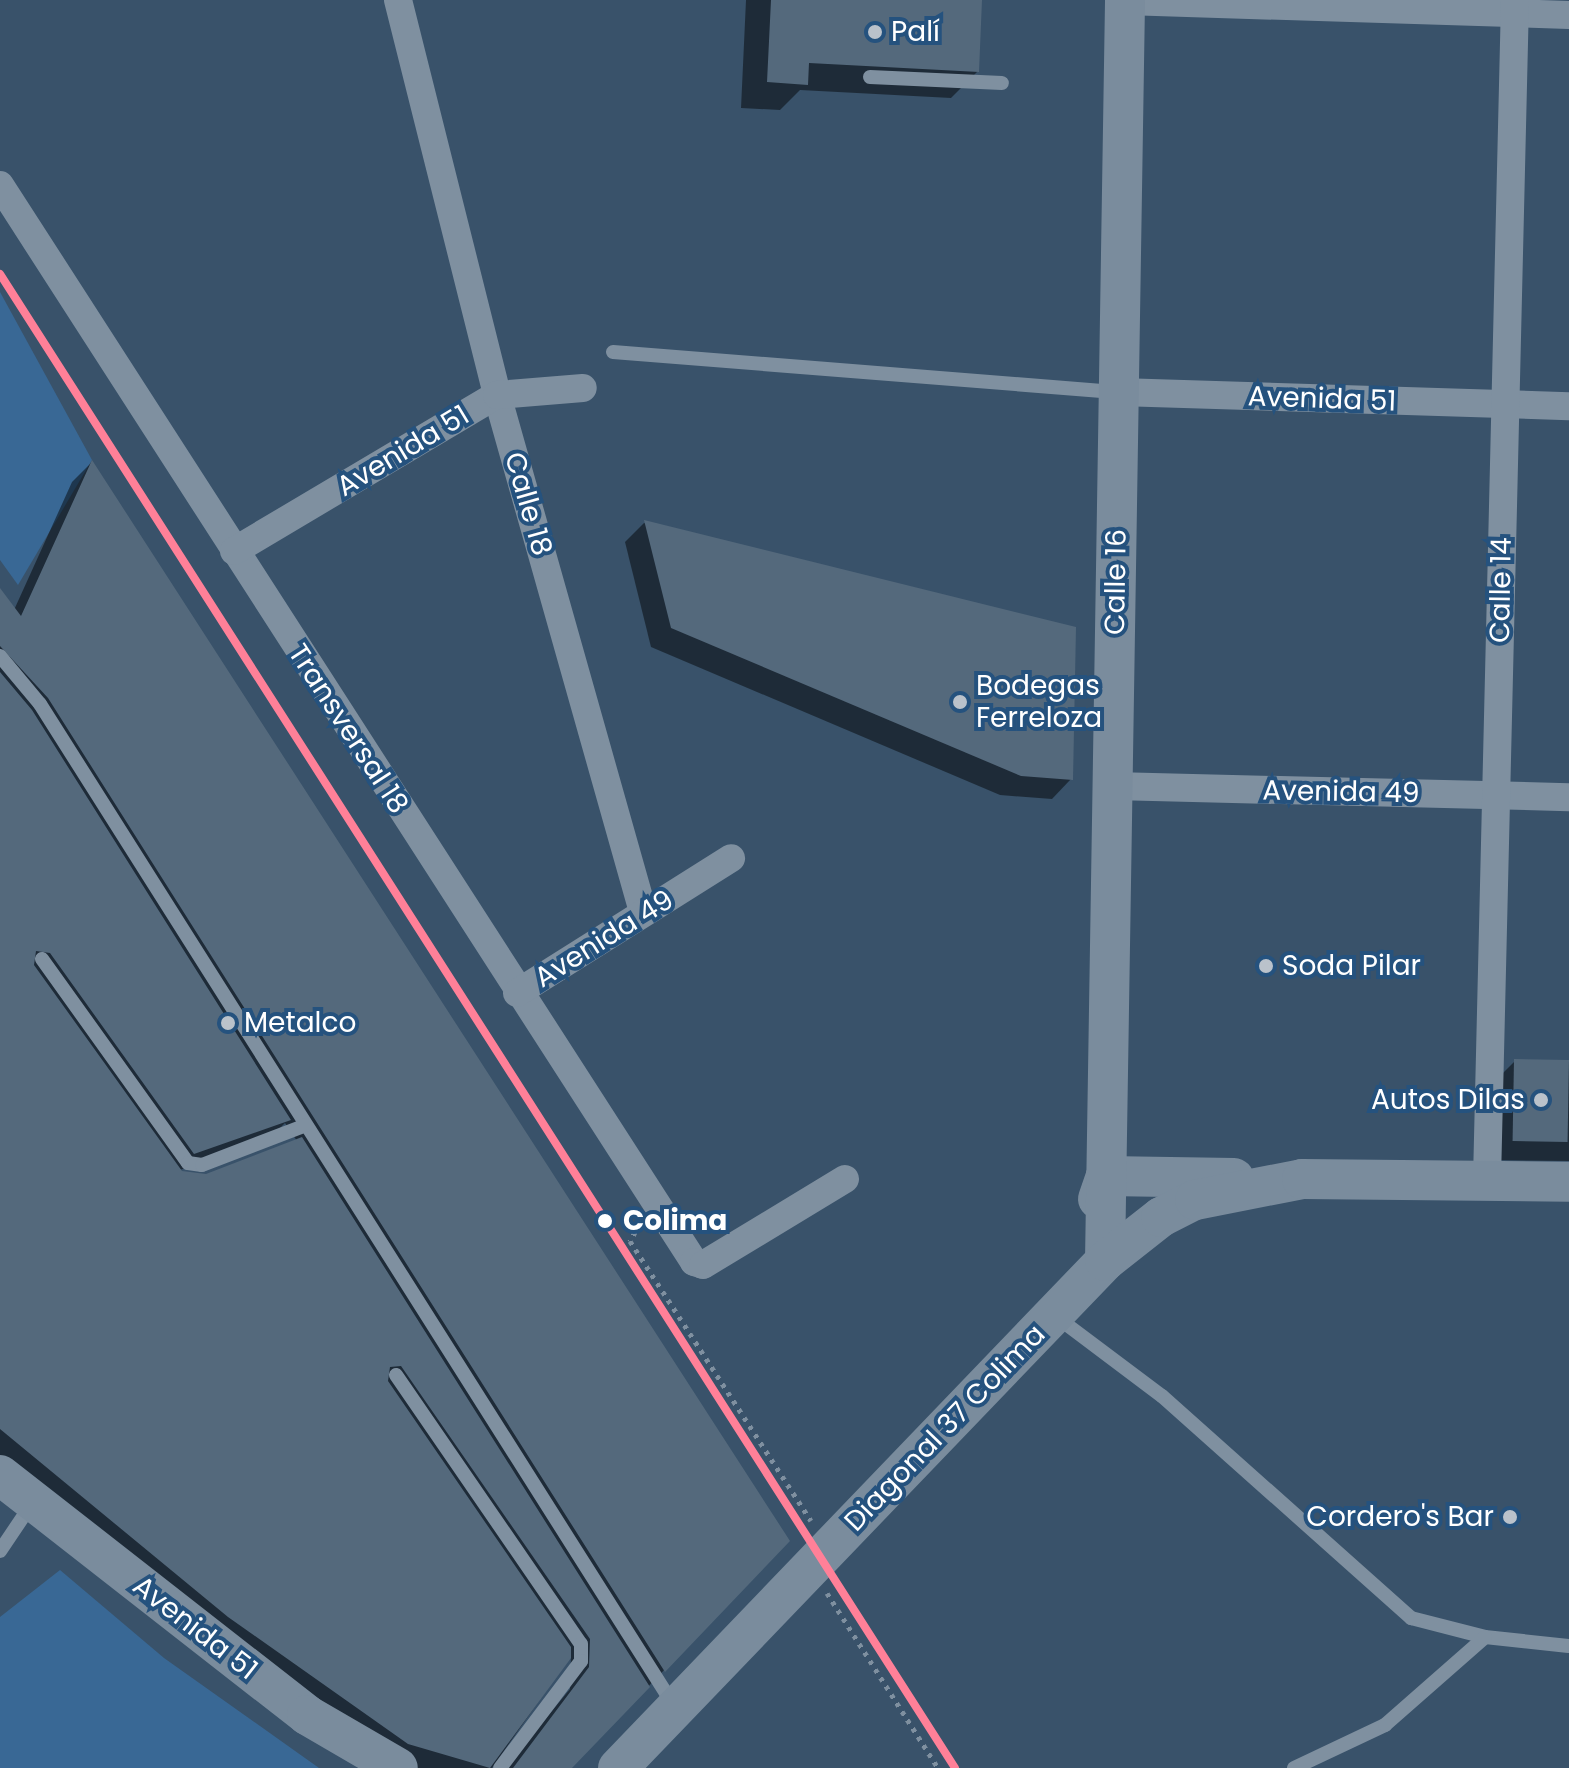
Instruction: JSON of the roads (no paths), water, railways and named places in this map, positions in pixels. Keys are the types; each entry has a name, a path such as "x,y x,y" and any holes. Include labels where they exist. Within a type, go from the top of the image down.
{"street":[{"path":"1125,0 1515,7 1569,15"},
{"name":"Calle 16","path":"1105,1261 1125,0"},
{"name":"Calle 18","path":"399,2 497,395 642,908"},
{"name":"Calle 14","path":"1487,1180 1515,7"},
{"name":"Transversal 18","path":"0,185 517,993 652,1199 703,1265 845,1179"},
{"name":"Avenida 51","path":"234,551 497,395 583,388"},
{"name":"Avenida 51","path":"1119,392 1569,406"},
{"name":"Avenida 49","path":"1113,786 1569,797"},
{"name":"Avenida 49","path":"517,993 621,933 642,908 731,858"},
{"path":"1054,1315 1106,1176 1569,1182"},
{"name":"Diagonal 37 Colima","path":"618,1768 1105,1261 1195,1200 1302,1179"},
{"name":"Avenida 51","path":"0,1475 307,1715 398,1768"}],"lane":[{"path":"870,77 1002,83"},
{"name":"Avenida 51","path":"613,352 1119,392"},
{"path":"0,656 40,704 676,1708"},
{"path":"42,959 188,1163 202,1165 306,1125"},
{"path":"1054,1315 1162,1396 1411,1618 1485,1637 1569,1646"},
{"path":"396,1375 581,1644 581,1661 500,1768"},
{"path":"0,1551 33,1501"},
{"path":"1294,1768 1385,1725 1485,1637"}],"place":[{"name":"Palí","path":"875,32"},
{"name":"Bodegas Ferreloza","path":"960,702"},
{"name":"Soda Pilar","path":"1266,966"},
{"name":"Metalco","path":"228,1023"},
{"name":"Autos Dilas","path":"1541,1100"},
{"name":"Colima","path":"605,1221"},
{"name":"Cordero's Bar","path":"1510,1517"}]}
